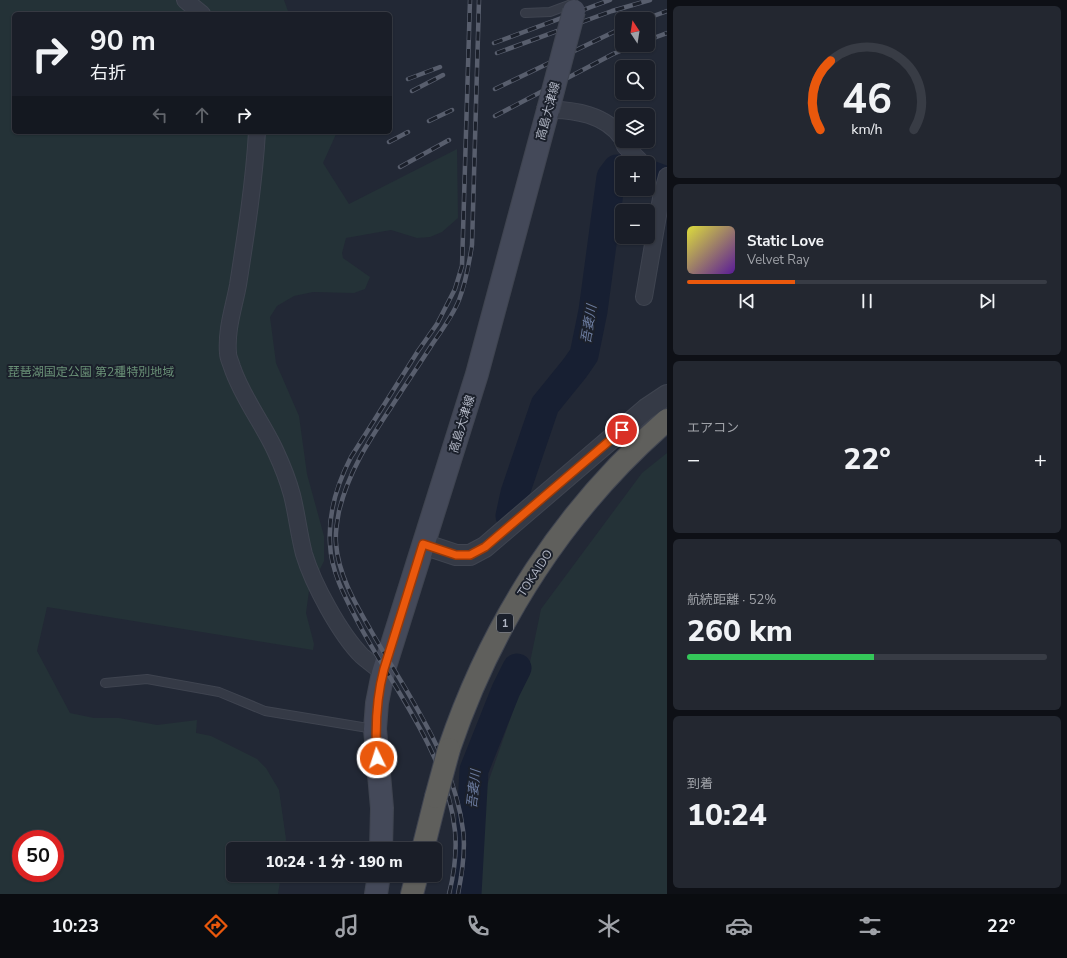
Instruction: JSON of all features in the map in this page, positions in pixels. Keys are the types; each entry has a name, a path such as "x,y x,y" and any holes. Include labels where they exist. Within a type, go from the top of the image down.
{"highway":[{"name":"TOKAIDO","path":"425,842 449,749 460,715 494,642 530,578 553,545 597,489 637,447 667,420"},
{"path":"412,894 415,882"}],"main road":[{"name":"高島大津線","path":"381,842 382,808 375,729 377,703 383,673 477,374 576,4"},
{"path":"376,894 378,882"}],"street":[{"path":"186,0 200,12"},
{"path":"548,110 579,112 608,124 615,131"},
{"path":"257,134 255,170 237,286 229,324 228,354 236,379 249,405 275,448 286,474 293,496 299,533 305,556 317,586 329,609 352,644 362,656 383,673"},
{"path":"627,148 635,156"},
{"path":"644,297 661,198 666,179 655,171"},
{"path":"423,544 456,555 470,555 485,547 646,409 667,395"}],"lane":[{"path":"525,13 550,12 576,4"},
{"path":"105,683 147,679 219,692 265,711 375,729"}],"green space":[{"name":"琵琶湖国定公園 第2種特別地域","path":"0,0 284,0 288,12 12,12 12,134 336,134 323,163 349,204 457,149 458,218 442,232 430,237 417,238 391,230 346,238 342,253 343,258 370,277 365,289 354,293 313,292 294,296 277,306 270,317 276,363 299,416 307,474 324,536 324,561 309,591 306,613 314,644 313,650 47,607 37,651 70,713 94,718 119,718 157,725 197,720 196,733 211,736 257,759 266,768 279,790 286,842 226,842 226,882 280,882 278,894 0,894"},
{"path":"667,453 667,894 478,894 483,797 530,662 541,609 642,473"}],"waterway":[{"name":"吾妻川","path":"510,516 515,493 545,405 584,355 593,311 611,177 615,172"},
{"name":"吾妻川","path":"655,177 667,181"},
{"name":"吾妻川","path":"467,894 474,770 506,690 517,668"}],"railway":[{"path":"449,894 455,863 456,839 450,803 442,776 431,749 418,724 360,626 345,597 333,566 330,544 330,521 334,499 351,457 418,351 437,324 455,289 462,266 470,0"},
{"path":"458,894 463,862 464,838 458,803 450,777 427,726 353,599 337,555 336,535 339,511 353,470 366,446 451,317 457,306 465,280 472,245 479,0"},
{"path":"494,43 610,0"},
{"path":"497,53 612,11 650,0"},
{"path":"655,15 667,11"},
{"path":"495,89 615,31"},
{"path":"655,37 667,33"},
{"path":"495,116 618,52"},
{"path":"408,79 440,67"},
{"path":"412,91 443,75"},
{"path":"429,121 452,110"},
{"path":"389,142 408,132"},
{"path":"400,167 449,140"}],"route":[{"path":"377,758 375,729 377,703 384,669 423,544 456,555 470,555 485,547 622,430"}]}
